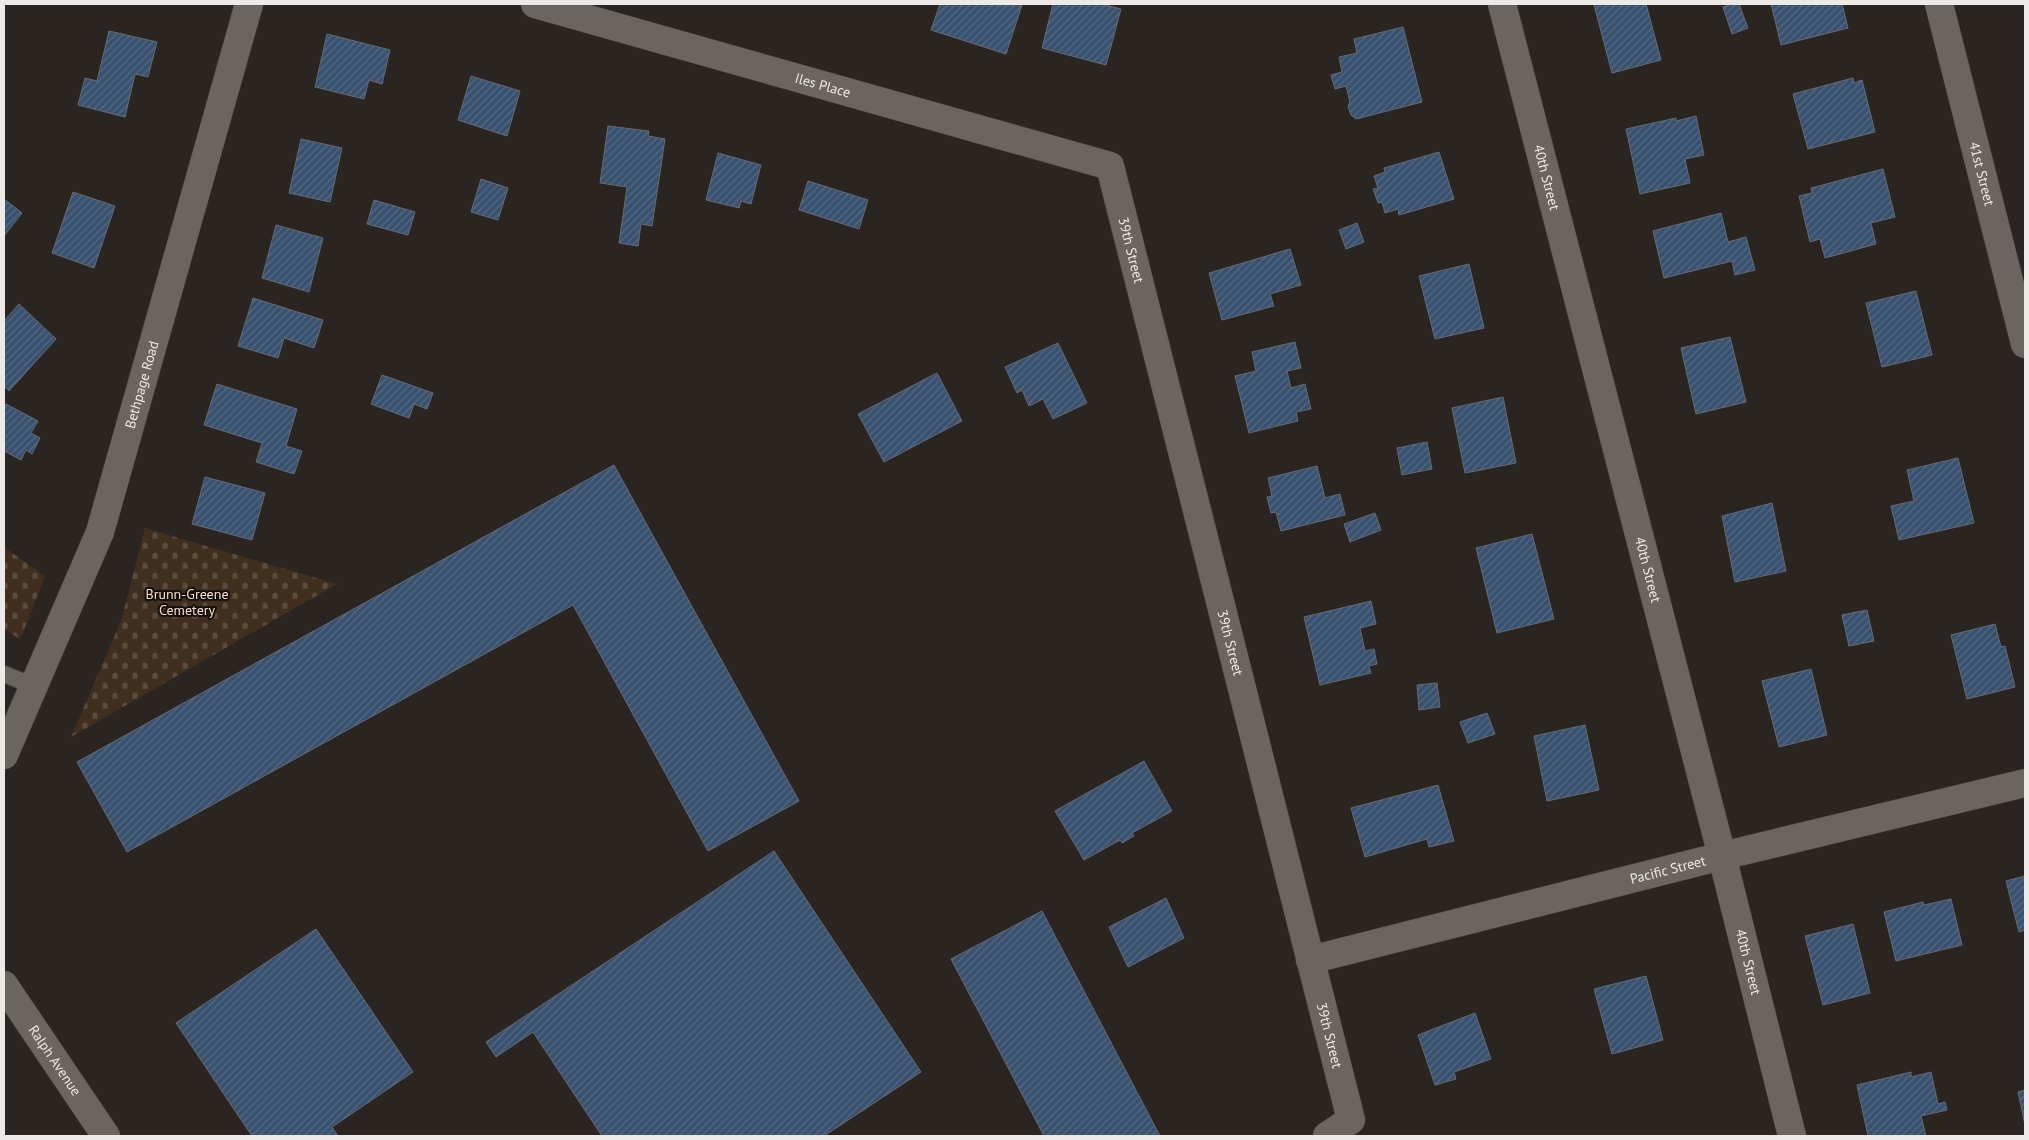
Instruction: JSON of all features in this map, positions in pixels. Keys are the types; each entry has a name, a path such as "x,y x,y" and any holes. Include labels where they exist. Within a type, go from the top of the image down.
{"street":[{"name":"Bethpage Road","path":"4,755 100,532 249,4"},
{"name":"Iles Place","path":"535,4 1110,166"},
{"name":"40th Street","path":"1502,4 1722,856 1792,1136"},
{"name":"41st Street","path":"1939,4 2025,344"},
{"name":"39th Street","path":"1110,166 1351,1120 1327,1136"},
{"name":"Pacific Street","path":"1310,960 1722,856 2025,783"},
{"name":"Ralph Avenue","path":"4,985 106,1136"}],"lane":[{"path":"4,674 34,686"}],"green space":[{"name":"Brunn-Greene Cemetery","path":"145,528 337,584 71,737 121,621"},
{"path":"4,547 45,576 20,640 4,628"}],"building":[{"path":"940,4 1022,5 1006,54 931,30"},
{"path":"1053,4 1102,4 1121,9 1106,65 1042,48"},
{"path":"1646,4 1661,60 1612,73 1594,5"},
{"path":"1739,4 1748,28 1732,34 1723,7"},
{"path":"1771,4 1842,4 1848,28 1781,45"},
{"path":"1403,27 1422,102 1356,119 1351,115 1348,106 1350,102 1346,86 1335,89 1331,75 1342,72 1339,57 1357,53 1354,39"},
{"path":"109,31 157,42 148,77 135,74 125,117 78,105 85,78 97,81"},
{"path":"327,34 390,50 382,84 369,80 364,99 315,87"},
{"path":"471,76 520,91 507,136 458,120"},
{"path":"1853,78 1854,83 1862,80 1875,132 1808,149 1793,94"},
{"path":"1696,116 1704,155 1685,159 1690,183 1640,194 1626,129 1676,118 1676,121"},
{"path":"608,126 649,131 648,136 665,139 652,226 641,224 638,246 619,243 627,187 600,183"},
{"path":"301,139 342,148 330,202 289,193"},
{"path":"1439,152 1454,199 1399,215 1398,209 1385,213 1382,202 1378,203 1373,189 1378,188 1374,176 1385,172 1384,168"},
{"path":"718,153 761,165 751,204 741,201 739,208 706,200"},
{"path":"1883,169 1895,217 1871,223 1876,244 1825,258 1820,239 1810,242 1799,196 1812,193 1811,188"},
{"path":"481,179 508,188 498,220 471,212"},
{"path":"808,181 868,200 859,229 799,210"},
{"path":"73,192 115,206 94,268 52,253"},
{"path":"4,199 22,213 4,236"},
{"path":"374,200 415,212 408,235 367,224"},
{"path":"1721,213 1728,242 1746,237 1755,270 1735,275 1732,261 1664,278 1653,231"},
{"path":"1357,223 1364,242 1346,249 1339,230"},
{"path":"276,225 323,238 309,292 262,278"},
{"path":"1290,249 1301,285 1270,294 1274,306 1222,320 1209,273"},
{"path":"1469,264 1484,328 1435,339 1419,276"},
{"path":"1916,291 1932,355 1882,367 1866,303"},
{"path":"253,298 323,320 314,348 284,338 278,358 238,346"},
{"path":"19,304 56,339 9,391 4,386 4,321"},
{"path":"1730,337 1746,402 1696,414 1681,348"},
{"path":"1295,342 1301,368 1287,371 1291,388 1305,384 1311,409 1296,412 1298,421 1249,433 1235,376 1256,371 1252,352"},
{"path":"1058,343 1087,403 1053,419 1043,399 1029,406 1022,390 1017,393 1005,367"},
{"path":"937,373 962,421 884,462 858,414"},
{"path":"382,375 433,393 427,409 414,404 409,418 371,404"},
{"path":"217,384 297,409 286,446 302,451 294,474 256,462 262,443 204,425"},
{"path":"1503,397 1516,463 1465,473 1452,408"},
{"path":"6,404 38,421 31,433 40,438 32,454 26,450 21,460 4,451 4,408"},
{"path":"1427,442 1432,469 1402,475 1397,448"},
{"path":"1958,458 1974,523 1899,540 1891,506 1914,501 1907,470"},
{"path":"614,465 799,801 708,851 573,605 127,852 77,762"},
{"path":"1317,466 1325,498 1340,494 1345,515 1281,531 1276,512 1271,513 1267,497 1272,496 1268,478"},
{"path":"205,477 265,493 252,540 192,524"},
{"path":"1772,503 1786,571 1735,582 1722,516"},
{"path":"1375,513 1381,530 1350,542 1344,524"},
{"path":"1532,534 1554,619 1497,633 1476,548"},
{"path":"1371,601 1376,624 1360,628 1365,651 1374,649 1377,664 1369,666 1371,673 1320,685 1304,617"},
{"path":"1867,610 1874,641 1849,646 1842,615"},
{"path":"1995,624 2001,647 2005,646 2015,687 1967,699 1951,635"},
{"path":"1811,669 1827,735 1779,747 1762,681"},
{"path":"1437,683 1440,707 1419,710 1417,685"},
{"path":"1487,713 1495,734 1468,743 1460,722"},
{"path":"1585,725 1599,790 1547,801 1534,736"},
{"path":"1144,761 1172,811 1132,833 1134,836 1122,843 1120,840 1084,860 1055,811"},
{"path":"1438,785 1454,841 1429,847 1427,839 1365,857 1351,808"},
{"path":"774,851 921,1072 824,1136 602,1136 533,1032 496,1057 486,1042"},
{"path":"2025,876 2025,930 2019,932 2006,881"},
{"path":"1166,898 1184,938 1128,967 1109,927"},
{"path":"1951,899 1962,945 1896,961 1884,912 1923,902 1924,905"},
{"path":"1042,911 1160,1136 1044,1136 951,959"},
{"path":"1853,924 1870,993 1823,1005 1805,936"},
{"path":"316,929 413,1072 332,1127 338,1136 252,1136 176,1023"},
{"path":"1646,976 1663,1040 1612,1054 1594,989"},
{"path":"1475,1013 1491,1059 1454,1072 1456,1079 1435,1085 1418,1035"},
{"path":"1911,1072 1911,1077 1931,1072 1938,1104 1945,1102 1947,1110 1921,1116 1926,1136 1868,1136 1857,1085"},
{"path":"2025,1090 2025,1125 2018,1092"}]}
